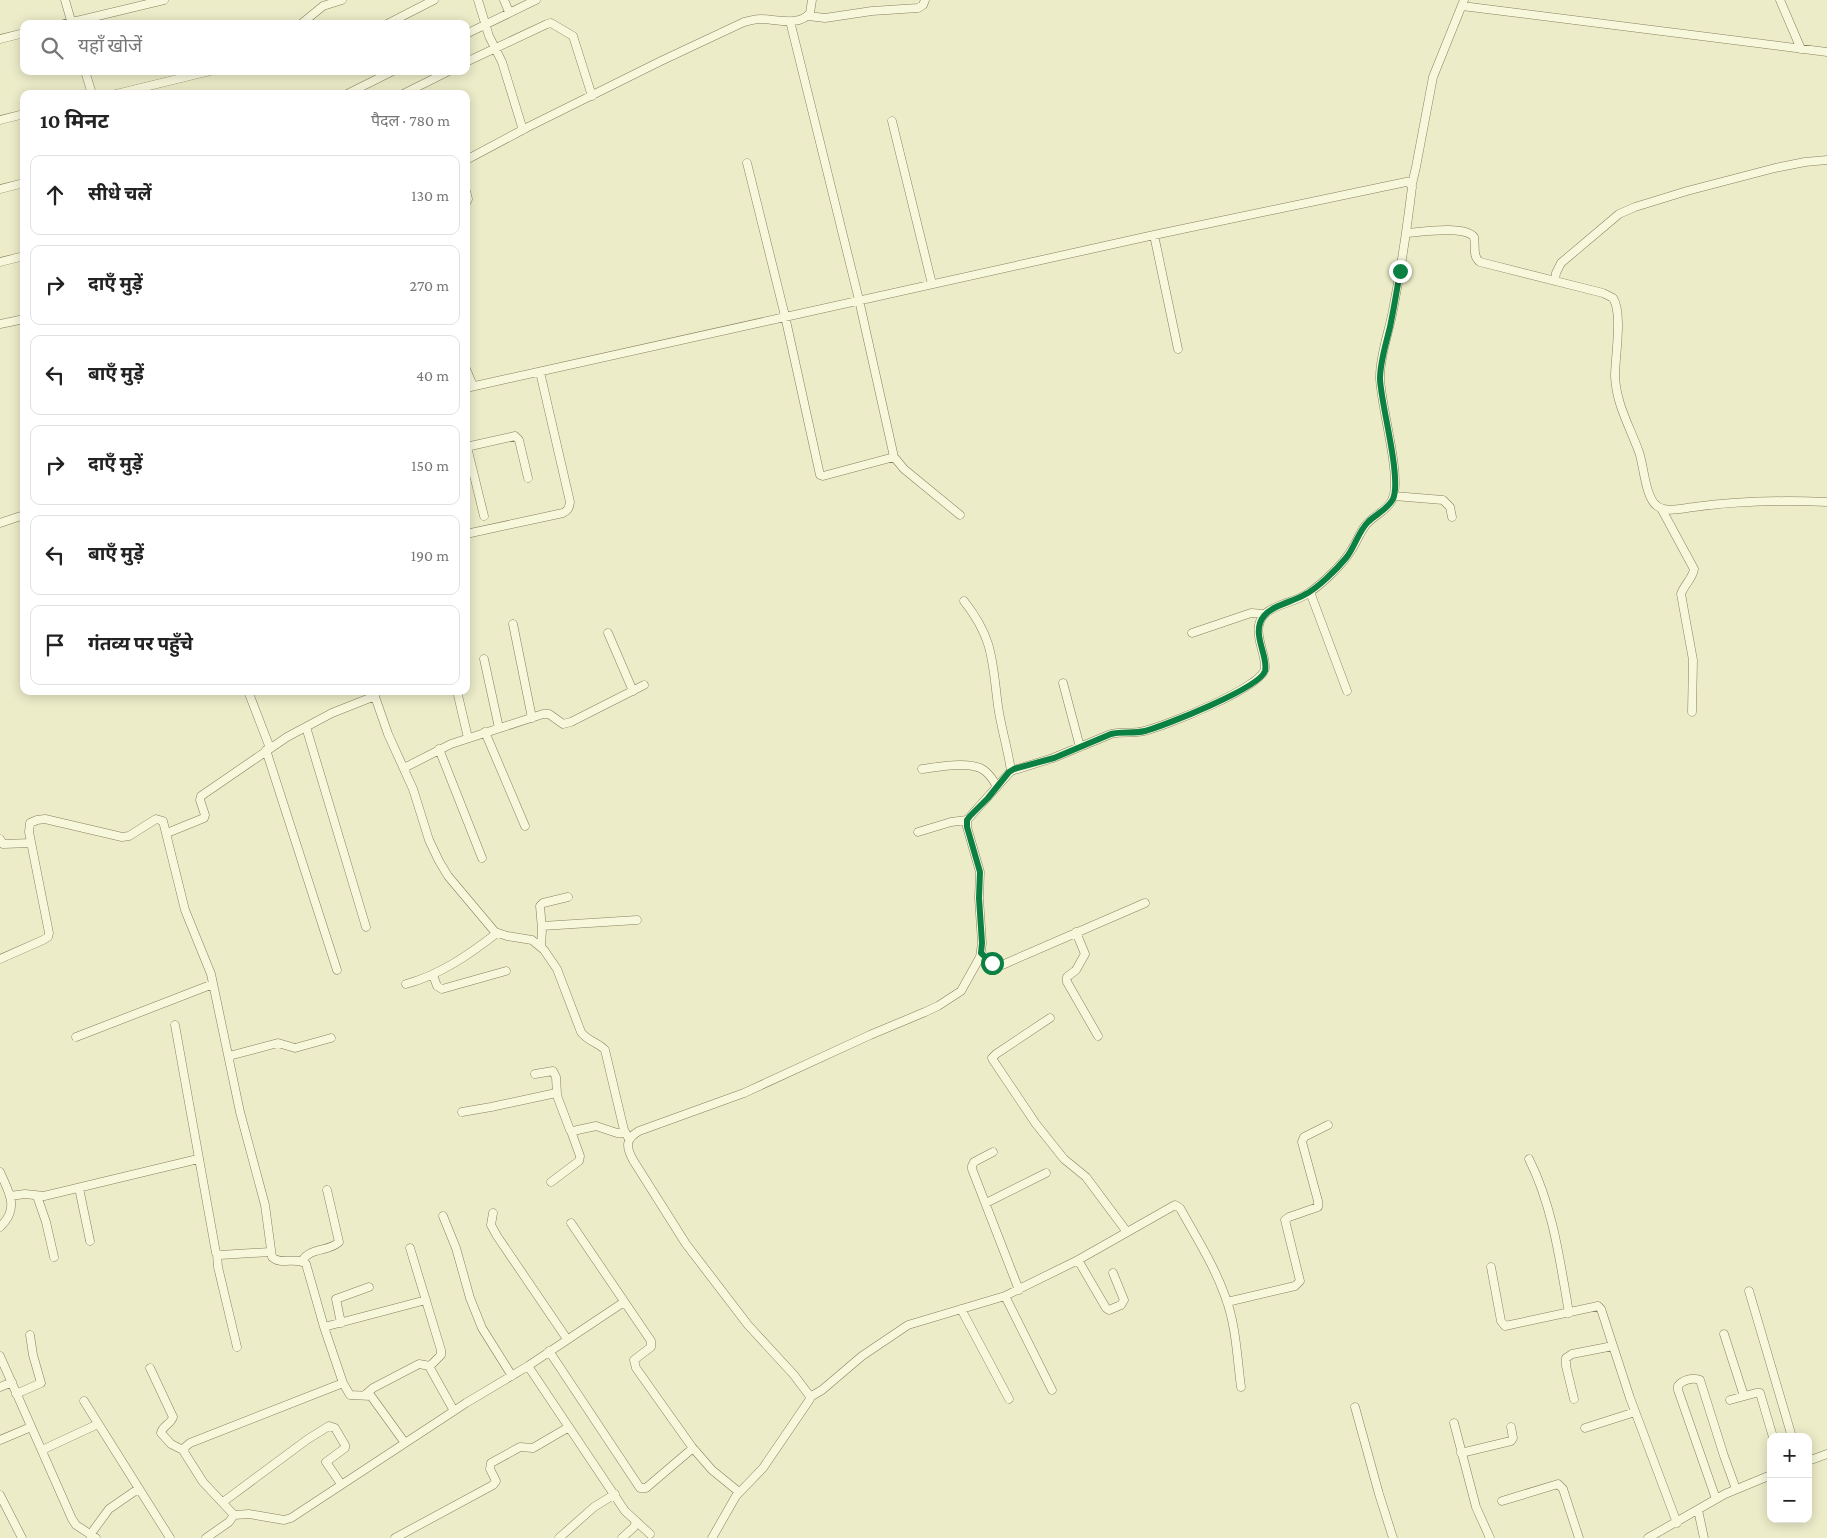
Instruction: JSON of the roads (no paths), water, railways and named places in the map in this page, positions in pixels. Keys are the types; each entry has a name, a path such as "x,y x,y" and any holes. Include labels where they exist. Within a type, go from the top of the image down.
{"street":[{"path":"66,0 69,20"},
{"path":"81,20 164,0"},
{"path":"318,0 318,9"},
{"path":"307,20 318,9 342,0"},
{"path":"395,20 434,0"},
{"path":"478,0 502,62 523,130"},
{"path":"504,0 509,12"},
{"path":"470,32 536,0"},
{"path":"808,16 812,9 812,0"},
{"path":"470,158 744,22 758,19 790,21 808,16 825,18 872,11 918,8 922,6 925,0"},
{"path":"1780,0 1801,50"},
{"path":"1192,633 1251,613 1265,614 1310,592 1346,558 1365,526 1389,505 1394,496 1392,459 1380,377 1406,233 1412,184 1433,77 1463,3 1827,52"},
{"path":"790,21 859,300 894,456 904,469 960,515"},
{"path":"470,60 551,23 573,36 592,96"},
{"path":"0,39 20,34"},
{"path":"87,75 91,90"},
{"path":"132,90 194,75"},
{"path":"355,90 385,75"},
{"path":"411,90 440,75"},
{"path":"0,120 20,115"},
{"path":"892,121 932,284"},
{"path":"1555,281 1556,274 1562,263 1624,211 1687,191 1775,168 1827,160"},
{"path":"747,163 785,316 820,475 825,476 894,456"},
{"path":"470,387 1154,235 1406,182 1412,184"},
{"path":"0,189 20,184"},
{"path":"1406,233 1466,232 1474,237 1475,256 1480,262 1603,293 1613,298 1618,310 1616,386 1626,424 1636,444 1650,495 1655,505 1672,510 1746,501 1827,502"},
{"path":"1154,235 1178,348"},
{"path":"0,262 20,257"},
{"path":"0,324 20,319"},
{"path":"470,533 567,511 570,507 540,372"},
{"path":"470,446 515,436 519,440 528,478"},
{"path":"470,459 484,516"},
{"path":"1394,496 1443,500 1450,507 1452,518"},
{"path":"1661,508 1694,569 1681,594 1693,660 1692,712"},
{"path":"0,523 20,516"},
{"path":"1310,592 1347,691"},
{"path":"964,601 981,625 990,648 994,665 998,706 1011,771"},
{"path":"918,832 945,823 967,820 1011,771 1054,758 1111,734 1137,732 1154,728 1222,700 1253,683 1265,671 1266,665 1259,634 1261,622 1265,614"},
{"path":"513,624 532,718"},
{"path":"608,633 633,691"},
{"path":"484,659 499,728"},
{"path":"1063,682 1080,747"},
{"path":"404,768 439,749 485,732 532,718 549,714 566,724 644,685"},
{"path":"249,695 337,970"},
{"path":"167,833 204,818 206,815 200,800 201,796 268,749 332,713 372,695"},
{"path":"374,695 388,734 413,789 429,840 439,861 453,881 497,933 524,938 541,946 557,969 581,1032 586,1038 602,1046 605,1050 627,1136 628,1150 633,1160 686,1244 748,1325 794,1375 810,1397 810,1401 762,1468 733,1500 712,1538"},
{"path":"459,695 468,738"},
{"path":"306,727 366,927"},
{"path":"485,732 525,826"},
{"path":"439,749 482,858"},
{"path":"922,768 978,767 988,773 997,787"},
{"path":"0,959 44,940 49,933 28,827 30,823 41,819 122,837 129,836 156,819 163,821 185,910 209,967 240,1112 265,1205 270,1252 274,1260 302,1261 308,1268 324,1327 343,1383 350,1395 371,1396 405,1443"},
{"path":"572,1130 596,1126 632,1136 639,1131 744,1093 938,1006 960,991 981,953 982,943 979,898 980,872 967,827 967,820"},
{"path":"0,839 3,844 31,843"},
{"path":"541,946 541,904 568,897"},
{"path":"981,953 992,963 1002,965 1145,903"},
{"path":"542,926 637,920"},
{"path":"1076,932 1085,954 1067,982 1098,1036"},
{"path":"406,984 434,975 481,946 497,933"},
{"path":"434,975 437,986 442,989 506,971"},
{"path":"76,1037 213,984"},
{"path":"1050,1018 992,1058 1036,1124 1064,1159 1086,1177 1127,1232"},
{"path":"175,1025 218,1267 237,1348"},
{"path":"229,1056 278,1043 296,1048 332,1038"},
{"path":"535,1074 553,1071 556,1077 557,1094 569,1129 572,1130 580,1156 579,1161 550,1182"},
{"path":"462,1112 557,1094"},
{"path":"1227,1302 1295,1286 1300,1281 1285,1220 1318,1207 1319,1204 1302,1142 1304,1136 1328,1125"},
{"path":"993,1152 974,1162 972,1166 1019,1290"},
{"path":"10,1196 22,1194 37,1196 79,1188 198,1159"},
{"path":"1529,1159 1541,1186 1551,1219 1569,1313"},
{"path":"0,1172 12,1203 10,1213 0,1227"},
{"path":"986,1203 1046,1172"},
{"path":"79,1188 90,1241"},
{"path":"302,1261 309,1253 336,1245 339,1242 327,1190"},
{"path":"37,1196 54,1257"},
{"path":"810,1397 822,1390 862,1356 908,1325 1005,1296 1019,1290 1078,1260 1172,1205 1178,1205 1215,1272 1227,1302 1234,1332 1241,1387"},
{"path":"492,1213 491,1225 497,1236 568,1339"},
{"path":"443,1216 456,1248 470,1298 479,1321 488,1339 512,1376"},
{"path":"571,1223 652,1341 650,1347 634,1360 634,1365 692,1448 712,1470 739,1492"},
{"path":"410,1248 441,1352 430,1366"},
{"path":"217,1254 270,1252"},
{"path":"1078,1260 1109,1310 1121,1304 1124,1300 1113,1273"},
{"path":"1491,1267 1501,1321 1505,1326 1599,1307 1602,1311 1635,1412 1677,1523"},
{"path":"341,1323 336,1299 369,1287"},
{"path":"1749,1291 1791,1433"},
{"path":"1005,1296 1052,1390"},
{"path":"324,1327 426,1300"},
{"path":"234,1515 249,1514 284,1520 528,1366 624,1302"},
{"path":"962,1309 1010,1399"},
{"path":"1724,1334 1744,1396"},
{"path":"16,1394 41,1383 30,1335"},
{"path":"1574,1399 1566,1366 1566,1358 1572,1354 1613,1346"},
{"path":"549,1351 640,1488 646,1488 692,1448"},
{"path":"0,1356 30,1427 76,1525 93,1536 108,1509 138,1489"},
{"path":"365,1395 374,1388 419,1364 430,1366"},
{"path":"430,1366 454,1411"},
{"path":"528,1366 625,1510 650,1534"},
{"path":"150,1368 172,1417 171,1421 161,1430 161,1433 171,1444 183,1450 203,1482 234,1515"},
{"path":"1716,1499 1678,1390 1678,1386 1682,1382 1694,1378 1700,1380 1736,1489"},
{"path":"0,1387 12,1382"},
{"path":"183,1450 190,1443 343,1383"},
{"path":"1730,1400 1760,1393 1773,1433"},
{"path":"84,1401 170,1538"},
{"path":"1355,1407 1393,1538"},
{"path":"1585,1428 1635,1412"},
{"path":"1454,1423 1476,1507 1490,1538"},
{"path":"42,1450 98,1424"},
{"path":"223,1502 308,1439 330,1426 334,1428 345,1445 345,1448 326,1463 341,1484"},
{"path":"0,1440 30,1427"},
{"path":"395,1538 493,1485 496,1481 490,1469 492,1463 520,1447 533,1448 569,1427"},
{"path":"1461,1453 1511,1440 1513,1438 1511,1427"},
{"path":"1812,1460 1827,1454"},
{"path":"1648,1538 1716,1499 1767,1477"},
{"path":"1502,1501 1558,1484 1563,1489 1579,1538"},
{"path":"559,1538 594,1507 615,1494"},
{"path":"0,1495 22,1538"},
{"path":"1698,1510 1704,1538"},
{"path":"206,1538 229,1522 234,1515"},
{"path":"622,1538 634,1527 636,1522"}]}
